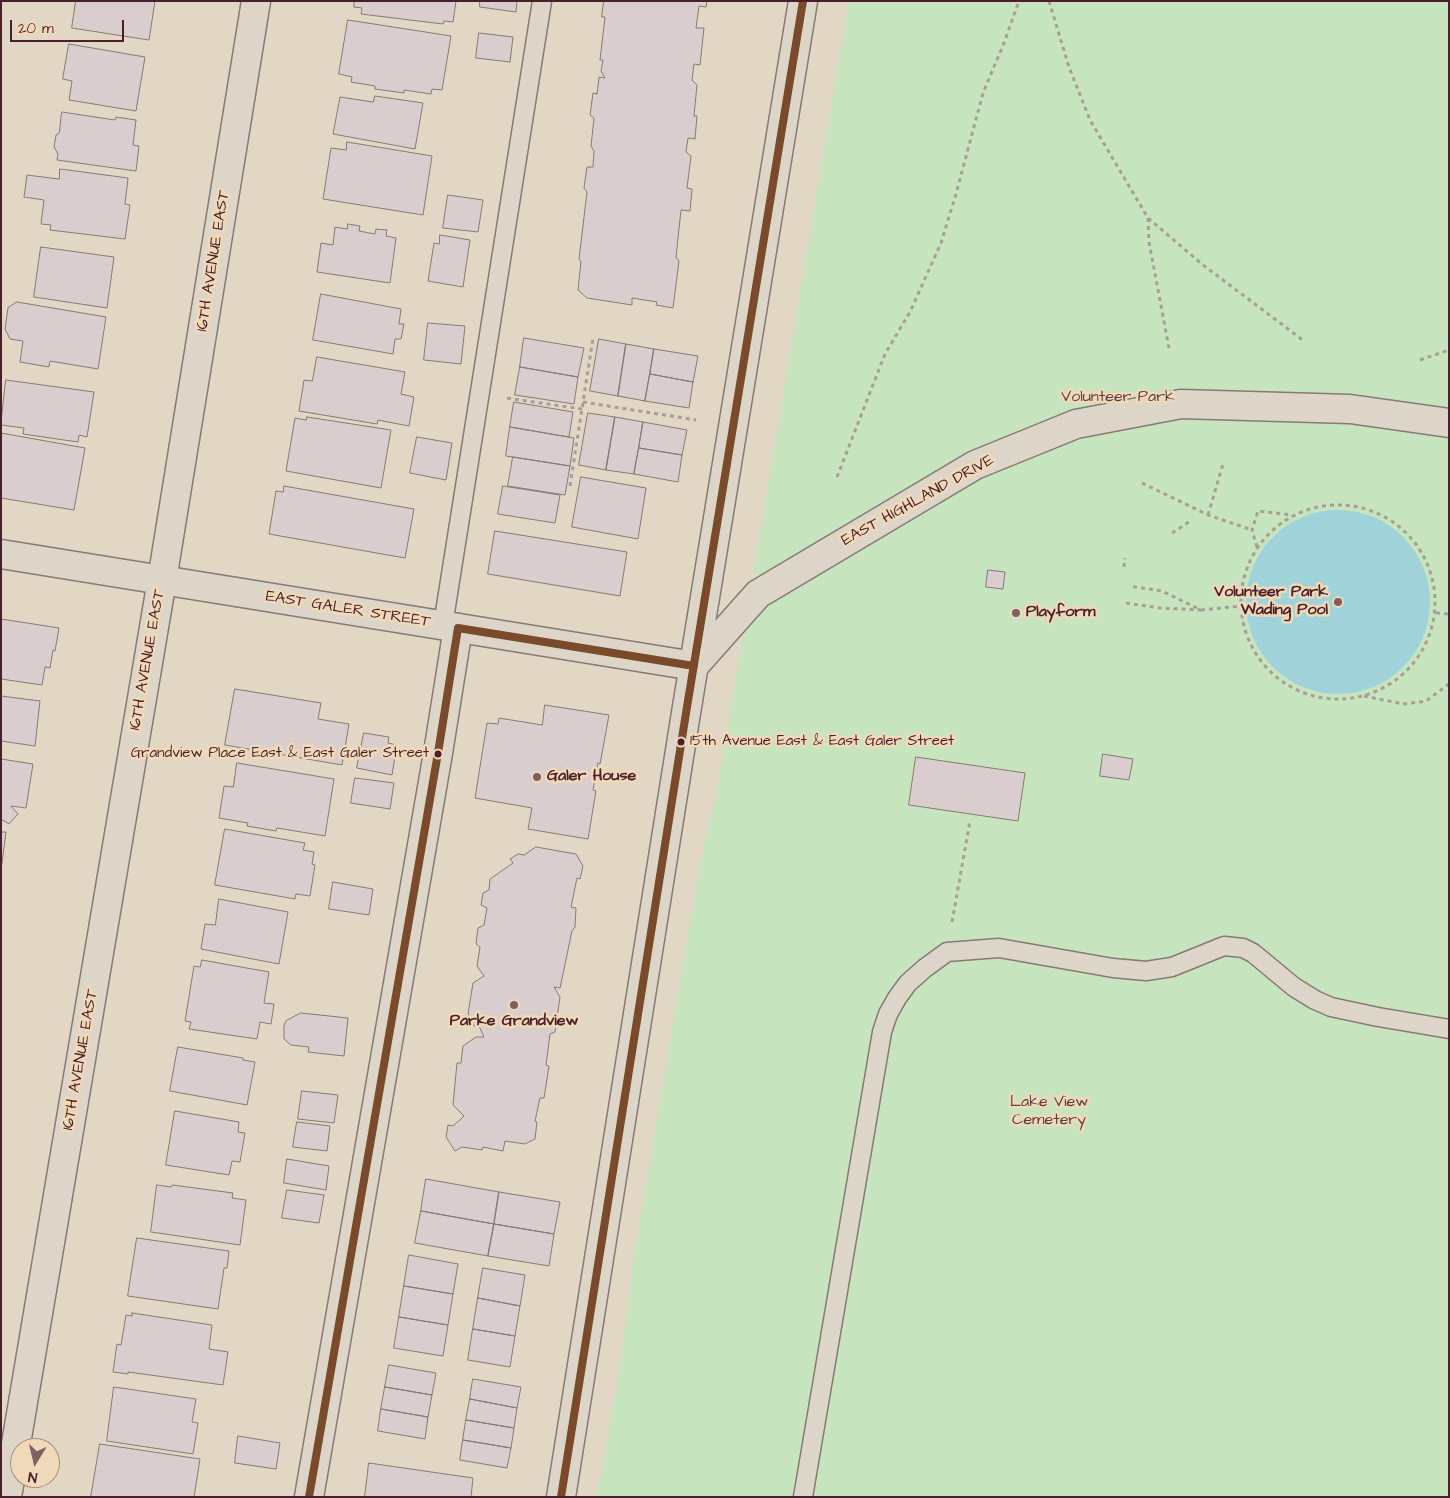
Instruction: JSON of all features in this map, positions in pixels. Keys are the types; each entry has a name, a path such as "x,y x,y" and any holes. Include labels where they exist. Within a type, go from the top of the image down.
{"street":[{"name":"16TH AVENUE EAST","path":"7,1497 162,580 256,1"},
{"path":"561,1497 803,1"},
{"name":"EAST HIGHLAND DRIVE","path":"694,666 758,594 975,465 1076,424 1181,404 1350,409 1449,423"},
{"name":"EAST GALER STREET","path":"1,554 694,666"},
{"path":"309,1497 436,762 451,627"}],"lane":[{"path":"451,627 542,1"},
{"path":"803,1497 882,1032 896,998 908,983 947,952 999,948 1114,968 1146,971 1172,967 1215,948 1235,946 1253,953 1294,987 1331,1007 1449,1029"}],"path":[{"path":"837,477 884,354 910,312 941,243 983,93 1019,1"},
{"path":"1049,1 1069,67 1090,120 1148,218 1203,265 1304,342"},
{"path":"1148,218 1149,242 1169,348"},
{"path":"570,486 593,338"},
{"path":"1420,360 1449,350"},
{"path":"535,402 582,409"},
{"path":"583,402 696,420"},
{"path":"1208,515 1222,464"},
{"path":"1142,482 1208,515 1252,530"},
{"path":"1341,504 1365,508 1387,517 1406,531 1420,548 1430,568 1436,590 1436,613 1421,655 1405,673 1386,687 1364,696 1340,699 1317,697 1295,690 1275,676 1259,659 1247,638 1241,615 1241,592 1246,568 1257,547 1273,529 1293,515 1316,506 1341,504"},
{"path":"1257,547 1252,530 1258,511 1293,515"},
{"path":"1172,533 1192,520"},
{"path":"1124,567 1125,558"},
{"path":"1129,586 1162,591 1201,610"},
{"path":"1126,603 1160,608 1201,610 1241,606"},
{"path":"1436,613 1449,614"},
{"path":"1364,696 1403,704 1426,701 1449,684"},
{"path":"947,952 970,821"}],"green space":[{"path":"849,1 1449,1 1449,1497 596,1497 623,1347 632,1267 701,859 717,790"}],"water":[{"name":"Volunteer Park Wading Pool","path":"1329,510 1347,510 1373,517 1389,525 1403,537 1415,551 1423,567 1430,593 1430,611 1423,637 1415,653 1403,667 1389,679 1365,690 1347,694 1329,694 1311,690 1287,679 1261,653 1250,629 1246,611 1246,593 1250,575 1261,551 1287,525 1311,514"}],"building":[{"path":"76,1 155,1 149,40 72,28"},
{"path":"355,1 456,1 453,22 444,21 443,24 361,14 362,8 354,7"},
{"path":"480,1 517,1 516,12 480,7"},
{"path":"604,1 707,1 706,7 699,6 696,28 704,28 700,65 694,64 692,80 697,85 694,116 697,116 695,139 688,138 686,152 691,156 687,188 692,189 690,211 681,210 676,257 679,261 673,308 656,305 657,302 632,298 632,305 587,298 578,290 581,262 579,259 587,192 584,188 587,167 593,167 594,151 591,146 594,118 590,115 593,93 597,94 599,77 605,78 601,71 603,60 600,60 605,17 602,17"},
{"path":"348,20 451,36 442,90 432,89 431,94 404,90 404,93 375,89 375,86 351,82 352,77 339,74"},
{"path":"479,33 513,37 510,62 476,58"},
{"path":"69,44 145,57 136,111 69,100 72,81 63,79"},
{"path":"375,96 423,103 415,149 333,134 340,97 373,102"},
{"path":"62,112 115,120 116,117 136,120 133,145 139,146 136,171 57,160 58,154 54,147 56,135 59,133"},
{"path":"347,142 432,156 423,215 323,199 331,148 346,150"},
{"path":"60,169 128,178 125,204 130,205 125,239 50,230 51,225 41,224 44,200 24,197 27,175 59,179"},
{"path":"448,195 483,200 478,232 443,228"},
{"path":"348,224 360,226 359,231 375,234 376,229 387,230 386,236 396,238 390,283 317,272 321,243 333,245 335,227 347,229"},
{"path":"440,235 470,240 463,287 428,281 434,243 439,244"},
{"path":"41,247 114,257 107,308 34,297"},
{"path":"321,294 401,309 399,324 404,324 401,339 395,339 393,354 313,340"},
{"path":"17,302 106,317 98,369 50,361 49,367 20,362 23,341 10,339 5,329 8,308"},
{"path":"428,323 465,326 461,364 424,360"},
{"path":"524,338 584,348 578,377 520,367"},
{"path":"599,339 626,344 618,396 590,391"},
{"path":"626,344 654,349 645,401 618,396"},
{"path":"654,349 698,356 693,382 650,374"},
{"path":"317,357 405,372 401,394 414,397 409,426 378,420 377,424 299,411 304,380 312,381"},
{"path":"520,367 578,377 574,404 515,395"},
{"path":"650,374 693,382 689,408 645,401"},
{"path":"6,380 94,392 87,437 79,435 78,442 23,434 24,428 1,425"},
{"path":"514,402 573,412 569,437 510,427"},
{"path":"588,413 615,417 606,470 579,465"},
{"path":"307,417 391,430 381,488 286,471 295,418 306,420"},
{"path":"615,417 643,422 634,474 606,470"},
{"path":"643,422 687,430 682,455 639,448"},
{"path":"510,427 574,438 570,466 506,456"},
{"path":"1,433 85,448 74,510 1,498"},
{"path":"417,437 452,443 446,480 410,473"},
{"path":"639,448 682,455 678,482 634,474"},
{"path":"513,457 570,466 565,495 508,486"},
{"path":"581,477 646,488 638,539 572,527"},
{"path":"284,486 414,509 405,558 269,534 276,491 283,492"},
{"path":"503,486 560,495 555,523 498,514"},
{"path":"495,531 627,552 620,596 488,574"},
{"path":"988,570 1005,572 1003,589 986,587"},
{"path":"1,619 59,628 50,668 45,667 42,685 1,679"},
{"path":"235,689 321,703 318,719 349,724 342,765 225,745"},
{"path":"1,696 40,701 35,746 1,741"},
{"name":"Galer House","path":"545,705 609,715 593,790 596,791 588,839 528,829 532,808 475,798 487,723 498,724 499,718 542,725"},
{"path":"364,733 389,737 388,743 397,745 392,775 357,768"},
{"path":"1103,754 1133,759 1129,780 1100,776"},
{"path":"916,757 1025,773 1018,821 909,805"},
{"path":"1,759 33,764 26,808 11,806 18,814 9,824 1,819"},
{"path":"237,763 334,779 325,836 277,828 276,831 247,826 248,823 219,818 224,786 233,787"},
{"path":"355,778 394,783 390,809 351,803"},
{"path":"225,829 305,843 303,850 314,852 312,864 315,865 310,896 296,894 295,899 215,885"},
{"path":"1,832 6,832 1,870"},
{"name":"Parke Grandview","path":"536,847 576,854 583,866 580,879 577,878 571,907 576,908 575,927 572,931 560,988 554,987 560,997 555,1032 550,1034 546,1065 549,1066 544,1098 540,1098 535,1121 537,1122 535,1139 525,1144 505,1141 503,1151 483,1147 482,1150 462,1147 455,1151 446,1137 448,1125 453,1126 464,1116 453,1105 457,1063 461,1063 463,1046 476,1037 484,1037 479,1026 474,1026 468,1014 473,983 484,976 477,966 480,947 476,944 478,928 484,925 487,908 481,905 483,893 489,890 490,879 513,863 510,859 518,854 524,855"},
{"path":"333,882 373,889 369,915 329,909"},
{"path":"219,899 288,912 279,964 201,949 205,924 215,925"},
{"path":"202,960 269,972 264,1003 274,1004 271,1024 260,1022 257,1039 189,1029 191,1022 185,1021 194,966 200,967"},
{"path":"301,1013 348,1018 344,1056 308,1052 309,1047 291,1045 284,1039 286,1021"},
{"path":"178,1047 243,1058 243,1060 255,1062 247,1105 170,1091"},
{"path":"302,1091 338,1095 334,1123 298,1119"},
{"path":"175,1111 239,1122 238,1132 245,1133 240,1162 232,1161 229,1175 166,1165"},
{"path":"297,1122 330,1126 327,1151 293,1147"},
{"path":"287,1159 329,1166 326,1190 284,1183"},
{"path":"426,1179 499,1192 494,1224 421,1211"},
{"path":"157,1185 171,1187 172,1185 233,1193 232,1198 246,1200 240,1245 151,1232"},
{"path":"287,1190 324,1195 319,1223 282,1218"},
{"path":"499,1192 560,1202 554,1234 494,1224"},
{"path":"421,1211 494,1224 488,1256 415,1243"},
{"path":"494,1224 554,1234 549,1266 488,1256"},
{"path":"137,1238 229,1251 227,1268 224,1268 218,1309 128,1296"},
{"path":"409,1255 458,1264 453,1294 404,1286"},
{"path":"483,1268 525,1275 520,1306 478,1298"},
{"path":"404,1286 453,1294 448,1325 399,1317"},
{"path":"478,1298 520,1306 515,1336 473,1329"},
{"path":"132,1313 212,1325 209,1349 228,1352 223,1385 128,1372 128,1374 113,1372 117,1344 121,1345 126,1315 132,1316"},
{"path":"399,1317 448,1325 443,1356 394,1348"},
{"path":"473,1329 515,1336 510,1367 468,1360"},
{"path":"389,1365 436,1373 432,1395 385,1387"},
{"path":"473,1379 521,1387 517,1408 470,1399"},
{"path":"114,1387 196,1399 192,1422 198,1423 193,1454 107,1441"},
{"path":"385,1387 432,1395 428,1417 381,1409"},
{"path":"470,1399 517,1408 514,1428 466,1420"},
{"path":"381,1409 428,1417 425,1439 378,1431"},
{"path":"466,1420 514,1428 511,1448 463,1440"},
{"path":"238,1436 280,1443 276,1469 235,1463"},
{"path":"463,1440 511,1448 507,1468 460,1460"},
{"path":"100,1444 200,1459 194,1497 91,1497"},
{"path":"369,1463 473,1478 471,1497 365,1497"}],"transit line":[{"path":"561,1497 686,713 803,1"},
{"path":"309,1497 458,628 694,666"}],"place":[{"name":"Volunteer Park Wading Pool","path":"1338,602"},
{"name":"Playform","path":"1016,613"},
{"name":"15th Avenue East & East Galer Street","path":"681,742"},
{"name":"Grandview Place East & East Galer Street","path":"438,754"},
{"name":"Galer House","path":"537,777"},
{"name":"Parke Grandview","path":"514,1005"}],"park label":[{"name":"Volunteer Park","path":"1118,398"},
{"name":"Lake View Cemetery","path":"1049,1112"}]}
